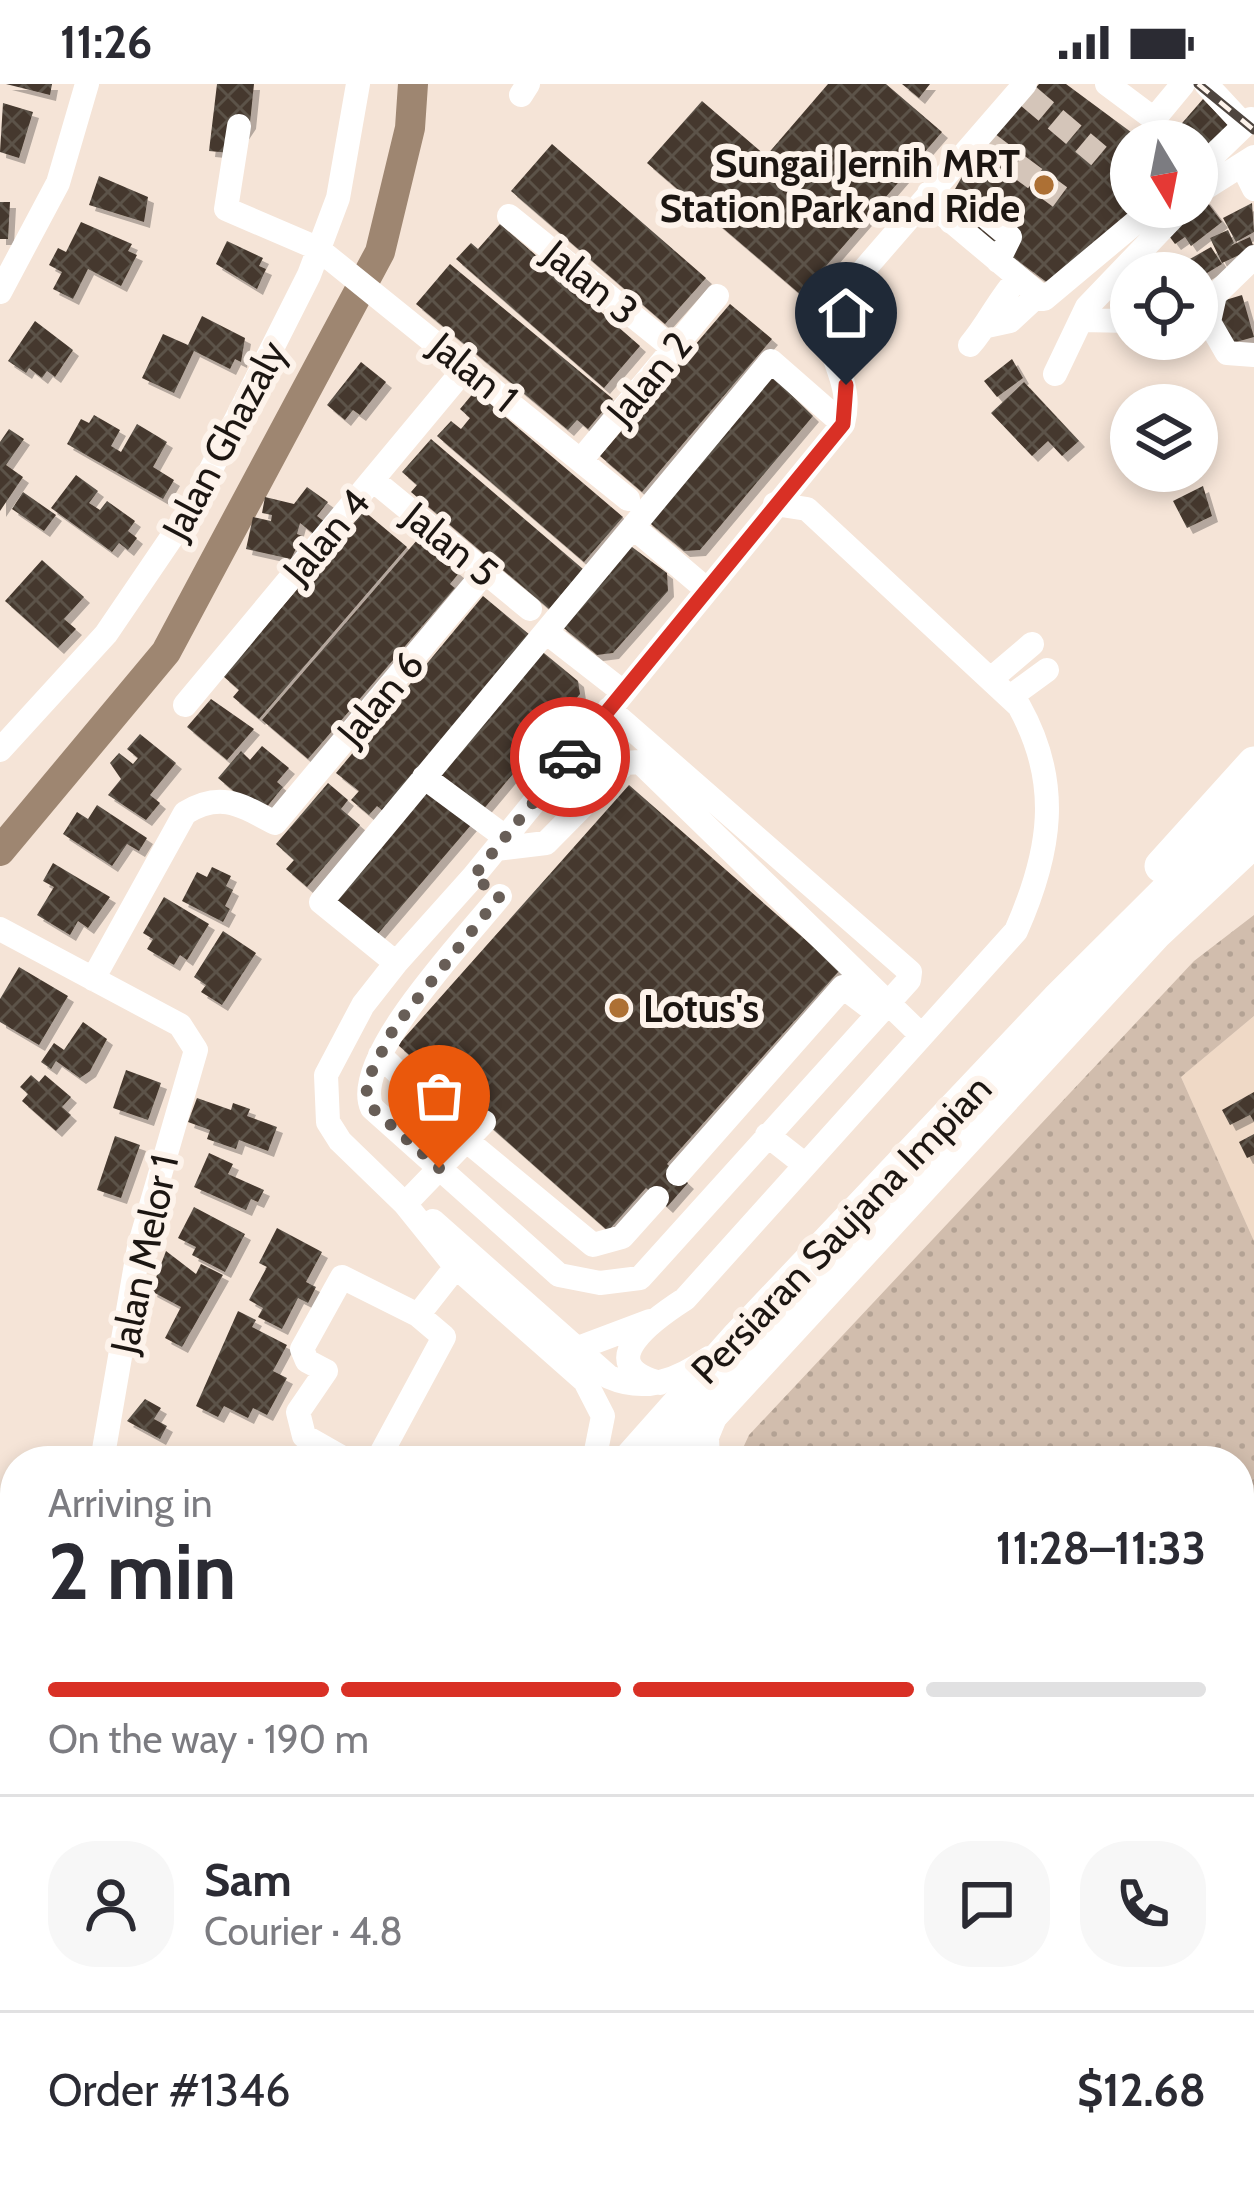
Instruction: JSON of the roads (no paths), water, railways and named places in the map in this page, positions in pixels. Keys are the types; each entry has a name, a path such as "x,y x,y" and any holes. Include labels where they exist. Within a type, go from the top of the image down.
{"highway":[{"path":"1068,1010 1110,923 1254,763"},
{"path":"1068,1010 1254,804"},
{"path":"1068,1010 1254,842"},
{"path":"1068,1010 1254,873"},
{"name":"Persiaran Saujana Impian","path":"682,1446 1068,1010"},
{"name":"Persiaran Saujana Impian","path":"641,1446 739,1336 987,1096"}],"street":[{"path":"0,292 28,249 58,183 87,84"},
{"name":"Jalan Ghazaly","path":"0,750 149,576 221,451 309,274 338,199 358,84"},
{"path":"1107,84 1154,119 1184,84"},
{"path":"1206,84 1250,122"},
{"path":"1224,84 1250,122"},
{"path":"739,1336 692,1370 660,1383 624,1383 566,1352 461,1259 340,1141 324,1099 336,1053 396,963 473,877 843,424 846,385 826,329 836,302 896,227 984,141 1024,90"},
{"path":"1218,152 1250,122"},
{"name":"Jalan 1","path":"239,126 226,208 317,248 628,499"},
{"path":"1218,180 1248,161 1254,189"},
{"path":"929,193 947,219 1044,299 1129,228"},
{"name":"Jalan 3","path":"508,216 674,349"},
{"path":"896,227 947,219"},
{"path":"1055,374 1082,320 1123,265 1161,228"},
{"path":"1218,286 1254,257"},
{"path":"1018,278 992,305 978,336 1010,321 1038,295"},
{"name":"Jalan 2","path":"581,460 717,296"},
{"path":"1082,320 1110,321"},
{"path":"1218,344 1254,356"},
{"path":"396,963 321,902 424,777 771,361 843,424"},
{"name":"Jalan 4","path":"185,705 467,367"},
{"path":"801,473 807,509"},
{"name":"Jalan 5","path":"373,480 530,609"},
{"path":"566,1352 650,1321 685,1299 919,1033 1016,931 1033,893 1047,827 1047,786 1041,746 1010,698 807,509 775,504"},
{"path":"633,526 706,589"},
{"name":"Jalan 6","path":"93,979 185,813 208,799 234,801 275,824 485,572"},
{"path":"473,877 508,901 394,1028 365,1085 372,1108 559,1275 600,1283 640,1278 909,980 906,966 546,632"},
{"path":"991,679 1032,644"},
{"path":"1010,698 1047,670"},
{"path":"424,777 500,843 545,843 625,764 640,762 882,1006 919,1033"},
{"path":"0,929 93,979"},
{"name":"Jalan Melor 1","path":"93,979 180,1025 196,1050 139,1247 105,1446"},
{"path":"678,1174 843,987 882,1006"},
{"path":"380,1055 508,1158 593,1245 622,1237 657,1198"},
{"path":"405,1204 475,1131"},
{"path":"767,1135 804,1164"},
{"path":"418,1316 461,1259"},
{"path":"322,1446 304,1436 298,1412 326,1371 307,1361 302,1349 342,1277 440,1328 441,1346 385,1446"},
{"path":"650,1321 628,1353 638,1373 660,1383"},
{"path":"566,1352 597,1400 602,1434 598,1446"},
{"path":"707,1446 724,1396"}],"waterway":[{"path":"0,851 166,652 380,252 410,128 413,84"}],"tunnel":[{"path":"1028,96 1099,156"},
{"path":"987,143 1060,197"}],"railway":[{"path":"1198,84 1254,130"}],"place":[{"name":"Sungai Jernih MRT Station Park and Ride","path":"1044,185"},
{"name":"Lotus's","path":"619,1008"}]}
